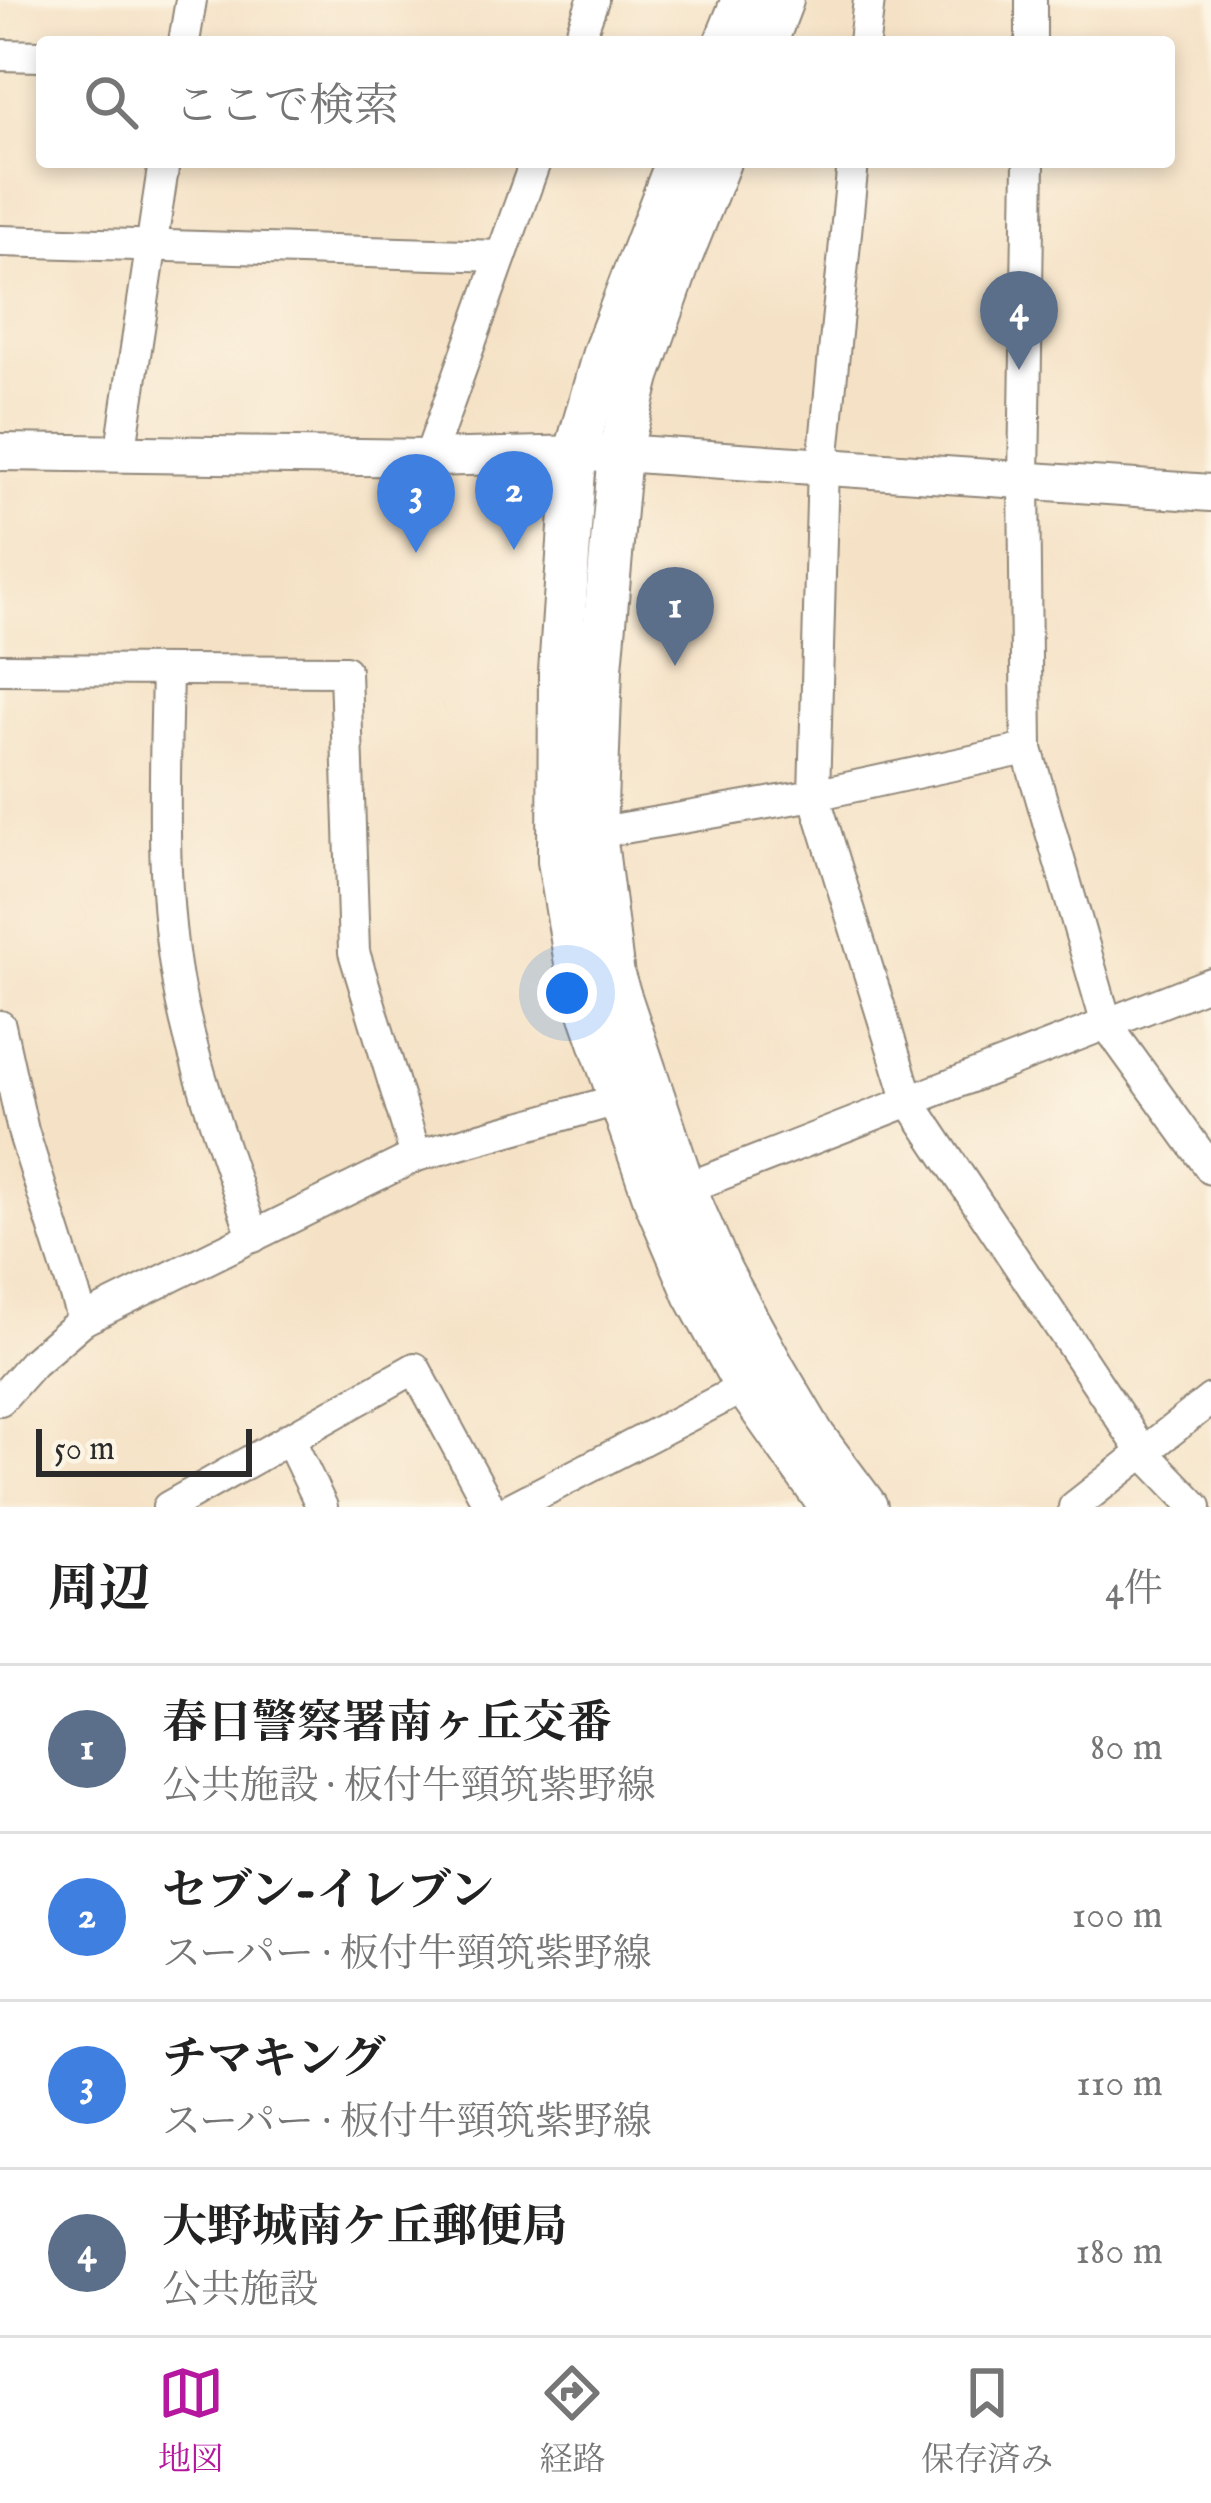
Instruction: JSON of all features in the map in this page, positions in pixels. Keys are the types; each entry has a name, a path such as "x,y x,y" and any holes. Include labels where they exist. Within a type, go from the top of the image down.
{"main road":[{"path":"728,36 743,0"},
{"path":"768,36 782,0"},
{"path":"675,168 604,353 575,456 560,672 577,831 613,976 635,1092 670,1195 721,1272 761,1379 831,1507"},
{"path":"577,831 602,668 620,453 646,356 717,168"},
{"path":"761,1379 814,1437 866,1507"}],"street":[{"path":"185,36 191,0"},
{"path":"580,36 592,0"},
{"path":"865,36 868,0"},
{"path":"1030,36 1031,0"},
{"path":"0,55 36,56"},
{"path":"120,455 163,168"},
{"path":"429,458 533,168"},
{"path":"852,168 824,464 814,795 908,1099 1143,1452 1196,1507"},
{"path":"1029,168 1024,479 1027,749 1107,1025 1211,1169"},
{"path":"0,241 501,256"},
{"path":"0,452 429,458 620,453 1211,493"},
{"path":"0,669 345,671 354,952 416,1156"},
{"path":"167,670 165,832 181,994 253,1237"},
{"path":"577,831 814,795 1027,749"},
{"path":"670,1195 1211,983"},
{"path":"0,1026 11,1131 83,1320"},
{"path":"0,1400 33,1363 83,1320 416,1156 635,1092"},
{"path":"171,1505 415,1368 490,1507"},
{"path":"513,1507 761,1379"},
{"path":"1074,1507 1211,1399"},
{"path":"290,1438 322,1507"}],"place":[{"name":"大野城南ケ丘郵便局","path":"1019,370"},
{"name":"セブン-イレブン","path":"514,550"},
{"name":"チマキング","path":"416,553"},
{"name":"春日警察署南ヶ丘交番","path":"675,666"}]}
